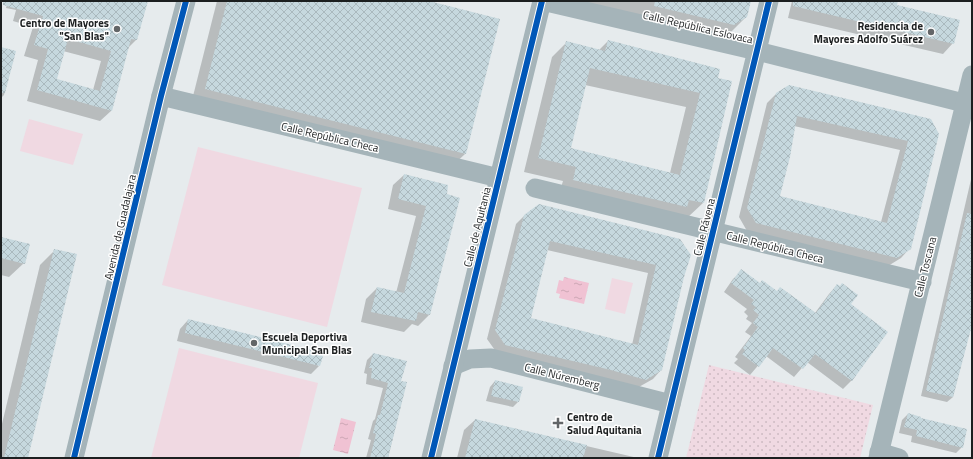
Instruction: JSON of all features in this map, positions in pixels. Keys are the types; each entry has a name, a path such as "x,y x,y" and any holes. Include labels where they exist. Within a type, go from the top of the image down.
{"street":[{"name":"Avenida de Guadalajara","path":"74,458 161,96 186,1"},
{"name":"Calle República Eslovaca","path":"542,1 757,51 968,105"},
{"name":"Calle de Aquitania","path":"431,458 542,1"},
{"name":"Calle Rávena","path":"658,458 769,1"},
{"name":"Calle Toscana","path":"879,455 968,105 972,75"},
{"name":"Calle República Checa","path":"161,96 500,178"},
{"name":"Calle República Checa","path":"535,188 922,282"},
{"name":"Calle Núremberg","path":"453,366 470,359 491,358 671,404"},
{"path":"879,455 900,458"}],"shaded area":[{"path":"29,119 83,134 73,165 20,151"},
{"path":"198,147 362,188 327,327 162,285"},
{"path":"612,278 633,283 625,314 605,309"},
{"path":"179,348 318,383 299,458 151,458"},
{"path":"709,365 873,405 860,458 686,458"}],"water":[{"path":"564,277 589,283 584,304 559,298 560,294 556,293 559,280 563,281"},
{"path":"341,418 356,422 348,454 333,450"}],"building":[{"path":"3,1 148,1 137,40 131,39 112,111 37,90 48,49 34,45 43,16 3,5","holes":["68,39 111,51 100,91 57,79"]},
{"path":"227,1 429,1 500,19 466,154 205,89"},
{"path":"655,1 751,1 747,17 734,25 654,6"},
{"name":"Residencia de Mayores Adolfo Suárez","path":"793,1 898,1 897,5 960,20 954,44 793,6"},
{"path":"608,40 720,69 718,78 732,81 704,203 689,200 687,207 573,180 576,167 538,158 566,41 605,51","holes":["590,68 700,93 680,175 571,148"]},
{"path":"1,47 16,51 5,93 1,93"},
{"path":"789,85 931,119 939,134 911,249 897,258 756,223 747,208 776,93","holes":["797,116 908,141 887,223 780,196 790,157"]},
{"path":"404,174 448,185 447,194 460,198 430,315 418,312 416,321 371,312 377,287 404,293 426,206 398,199"},
{"path":"539,204 680,239 691,255 684,277 662,370 646,380 611,370 505,345 495,330 524,215","holes":["550,241 656,265 638,345 531,318"]},
{"path":"967,213 972,214 972,325 953,397 926,391"},
{"path":"1,237 30,244 25,264 1,258"},
{"path":"54,249 77,254 28,458 4,458"},
{"path":"741,269 760,283 762,280 777,291 780,287 816,313 837,284 840,286 842,283 858,295 851,304 888,332 852,381 815,354 803,369 773,348 759,367 742,354 745,350 743,348 758,327 753,323 759,315 753,310 756,307 751,304 754,300 731,283"},
{"name":"Escuela Deportiva Municipal San Blas","path":"188,319 324,353 320,366 185,333"},
{"path":"373,353 407,361 401,381 407,382 388,458 370,458 376,434 373,433 378,415 380,415 388,383 371,378 372,368 369,368"},
{"path":"495,380 523,387 519,402 491,396"},
{"path":"908,413 921,418 967,429 963,448 916,436 917,430 904,427"},
{"path":"475,419 587,445 583,458 465,458"}],"cycle path":[{"path":"74,458 161,96 186,1"},
{"path":"431,458 542,1"},
{"path":"658,458 769,1"}],"place":[{"name":"Centro de Mayores \"San Blas\"","path":"117,29"},
{"name":"Residencia de Mayores Adolfo Suárez","path":"931,32"},
{"name":"Escuela Deportiva Municipal San Blas","path":"254,343"},
{"name":"Centro de Salud Aquitania","path":"558,423"}]}
